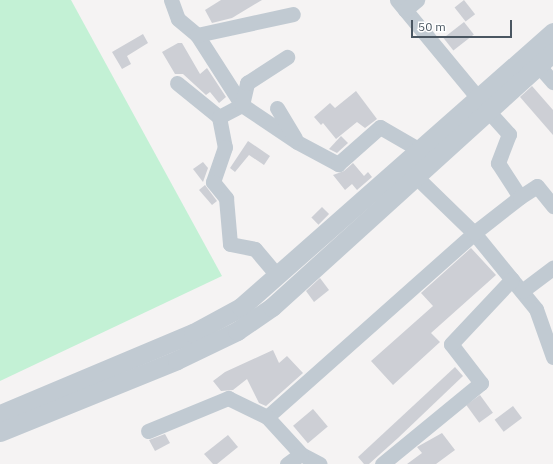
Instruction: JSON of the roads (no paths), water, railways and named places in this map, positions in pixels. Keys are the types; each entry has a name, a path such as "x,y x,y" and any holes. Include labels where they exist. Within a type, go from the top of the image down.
{"street":[{"path":"171,0 178,19 197,35 242,105 297,142 338,164 380,127 418,149"},
{"path":"417,0 401,5 509,134 498,163 520,197"},
{"path":"197,35 292,14"},
{"path":"0,432 177,360 237,331 272,307 416,177 553,32"},
{"path":"0,414 193,333 241,307 418,149 484,105 553,52"},
{"path":"220,117 242,105 247,83 287,57"},
{"path":"538,65 553,82"},
{"path":"178,83 220,117 225,147 213,182 226,198 230,244 255,249 277,275"},
{"path":"277,108 297,142"},
{"path":"402,164 474,233 522,291 536,309 553,357"},
{"path":"267,417 474,233 520,197 537,186 553,206"},
{"path":"522,291 553,268"},
{"path":"382,464 481,383 451,344 512,279"},
{"path":"148,431 228,398 267,417 301,454 320,464"},
{"path":"287,464 301,454"}]}
